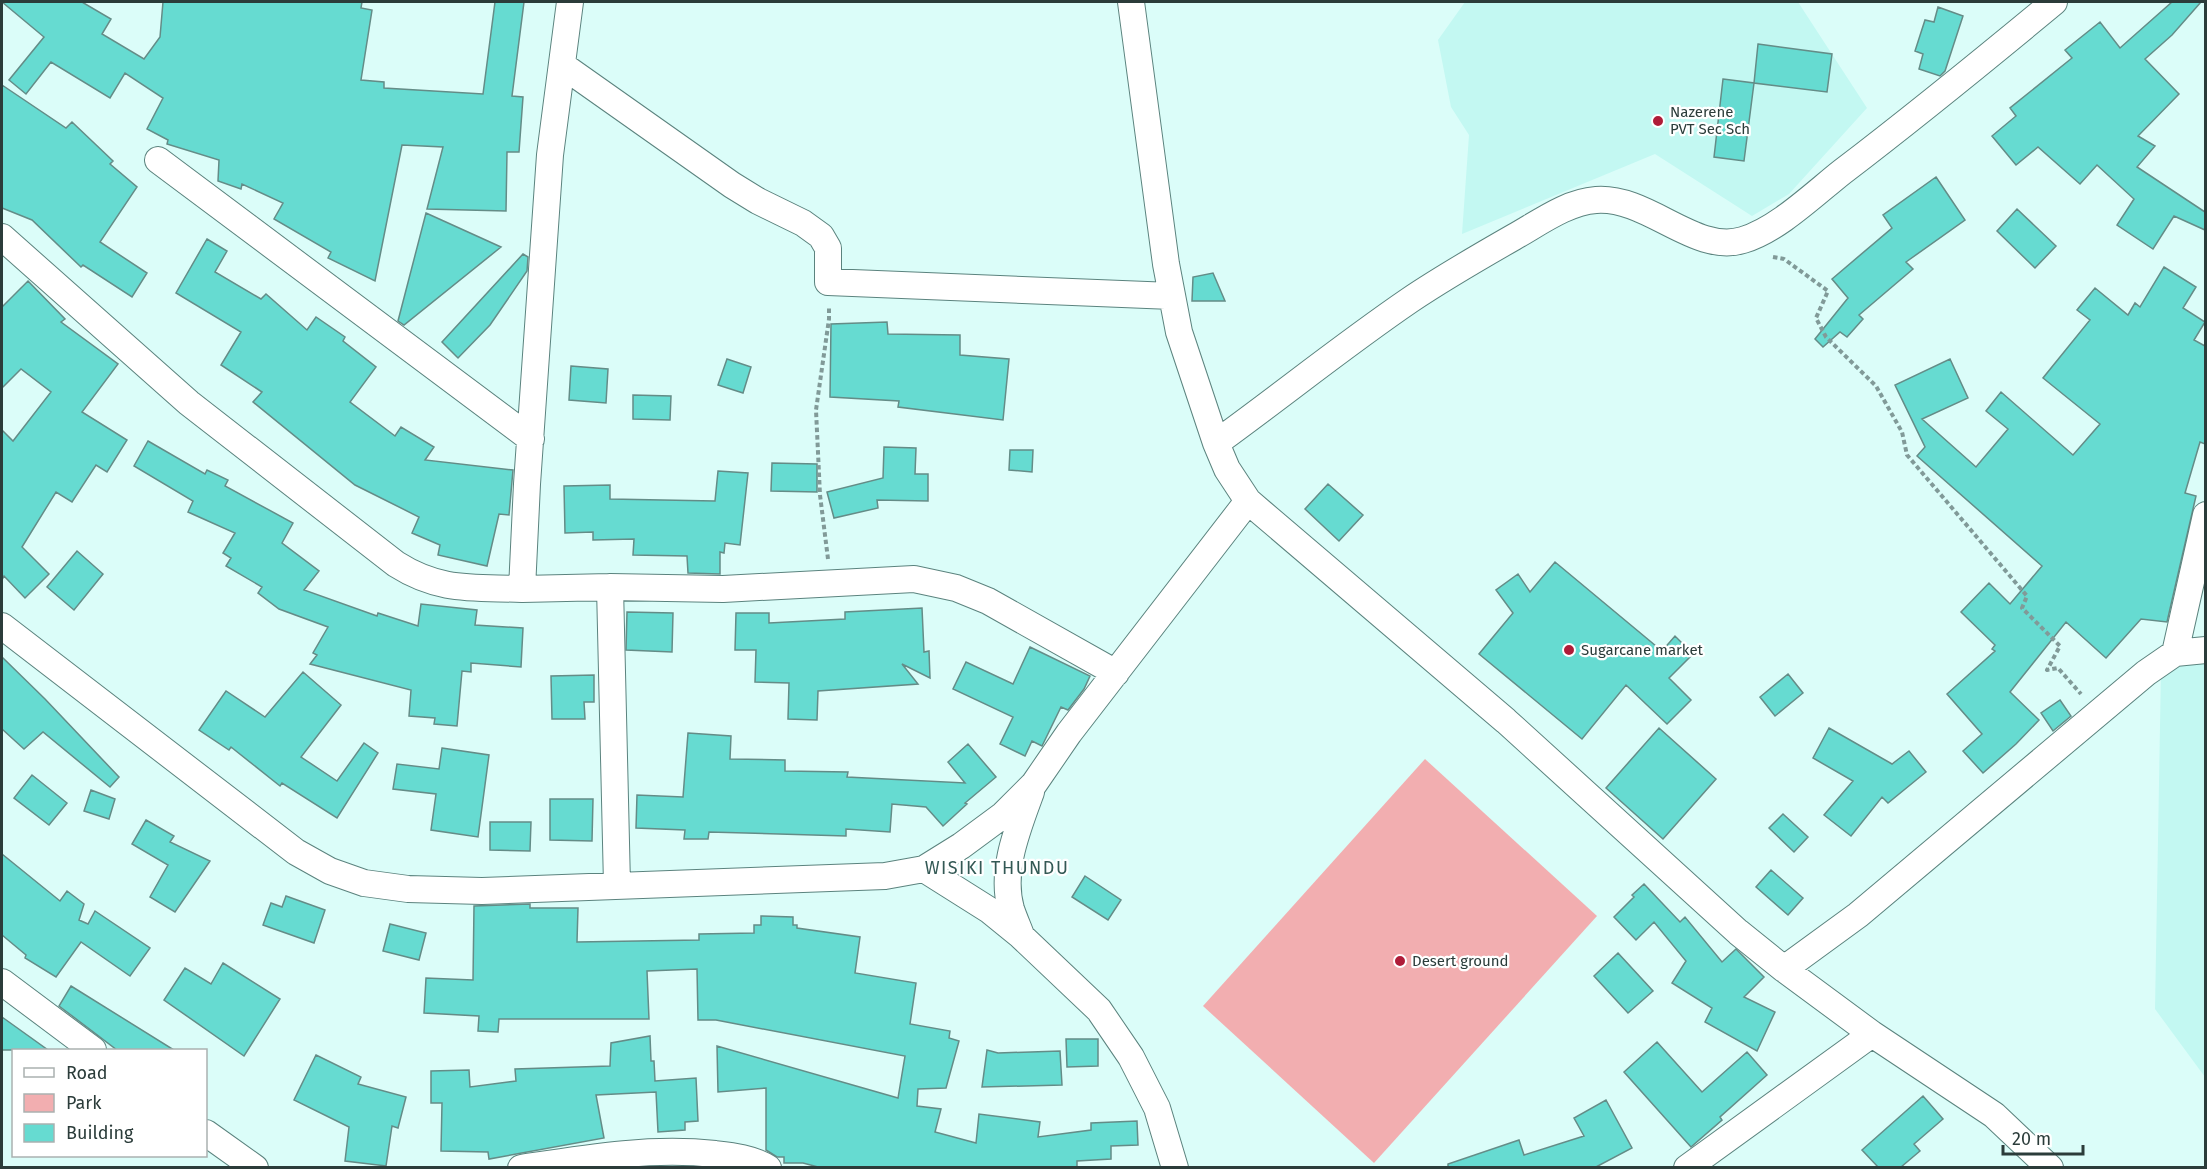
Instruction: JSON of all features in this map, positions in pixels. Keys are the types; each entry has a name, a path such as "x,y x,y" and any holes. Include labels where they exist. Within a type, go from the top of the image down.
{"street":[{"path":"522,589 550,155 570,2"},
{"path":"1131,2 1166,264 1179,332 1227,470 1248,501 1506,721 1641,845 1784,969 1872,1034 1994,1115 2050,1167"},
{"path":"1216,443 1410,300 1471,261 1577,204 1594,200 1615,200 1636,206 1708,241 1726,244 1742,241 1757,234 1789,213 1953,87 2054,2"},
{"path":"562,65 732,185 758,201 803,223 821,236 828,248 828,282 1172,296"},
{"path":"158,160 531,440"},
{"path":"2,237 189,403 413,575 450,586 522,589 609,587 702,589 914,579 956,588 988,601 1116,673"},
{"path":"2,626 296,852 330,871 364,883 408,889 482,891 885,876 924,869 961,846 1003,815 1034,784 1069,732 1248,501"},
{"path":"2175,653 2205,515"},
{"path":"609,587 617,885"},
{"path":"1784,969 1858,915 2146,673 2175,653 2205,650"},
{"path":"1021,936 1011,908 1008,890 1009,867 1014,838 1034,784"},
{"path":"924,869 989,910 1021,936 1099,1010 1131,1058 1157,1108 1175,1167"},
{"path":"2,982 92,1049"},
{"path":"1687,1167 1872,1034"},
{"path":"207,1134 255,1167"},
{"path":"521,1167 615,1154 693,1152 737,1157 768,1167"}],"path":[{"path":"1769,256 1784,259 1828,291 1816,318 1827,337 1876,386 1902,432 1907,455 2027,596 2022,608 2060,646 2047,670 2058,668 2098,714"},
{"path":"828,282 829,319 816,410 820,495 831,583"}],"shaded area":[{"name":"Nazerene PVT Sec Sch","path":"1465,2 1798,2 1867,108 1789,194 1752,216 1655,154 1462,234 1469,135 1451,107 1438,40"},
{"path":"2205,656 2205,1077 2155,1009 2161,670"}],"green space":[{"name":"Desert ground","path":"1425,759 1597,916 1374,1163 1203,1006"}],"building":[{"path":"2,2 82,2 111,19 102,34 144,59 160,37 163,2 362,2 361,8 372,10 361,80 384,82 384,88 483,94 495,2 524,2 512,96 523,97 519,152 507,152 506,211 427,209 443,147 402,145 375,281 328,258 331,252 274,219 283,203 242,184 241,189 218,181 219,160 167,144 168,140 147,129 163,98 125,73 110,98 51,62 26,94 9,80 44,37"},
{"path":"2172,2 2201,2 2172,35 2145,59 2179,94 2138,136 2155,146 2137,167 2205,212 2205,230 2174,216 2153,249 2117,225 2134,199 2097,165 2080,184 2038,147 2016,165 1992,136 2016,116 2010,108 2072,58 2065,50 2100,22 2120,48"},
{"path":"1938,7 1963,16 1945,71 1940,76 1919,69 1923,54 1915,51 1925,20 1934,22"},
{"path":"1758,44 1832,54 1827,92 1754,83"},
{"path":"1723,79 1754,83 1744,161 1714,157"},
{"path":"2,85 66,128 72,122 113,161 110,164 137,187 100,242 147,273 132,297 83,265 81,267 32,220 2,208"},
{"path":"1936,177 1965,220 1906,262 1913,269 1859,315 1863,319 1847,337 1840,332 1823,347 1815,339 1848,298 1832,279 1892,228 1883,215"},
{"path":"2017,209 2056,246 2035,268 1997,231"},
{"path":"426,213 501,247 404,325 398,321"},
{"path":"207,239 227,251 215,272 261,299 266,294 307,330 316,317 345,337 343,341 376,367 350,402 395,436 401,427 434,447 425,460 513,470 509,515 499,514 487,566 438,555 440,545 412,533 419,517 355,485 253,402 262,392 221,365 241,332 176,293"},
{"path":"523,254 528,257 527,271 490,325 458,358 442,342"},
{"path":"2164,267 2196,287 2183,308 2205,322 2194,340 2205,346 2205,444 2200,442 2185,493 2196,496 2167,622 2141,619 2106,658 2066,622 2010,692 2039,720 1983,773 1963,751 1982,734 1947,694 1995,651 1992,649 1995,645 1961,612 1989,583 2010,604 2042,566 1917,456 1925,447 1895,385 1950,359 1968,398 1922,419 1976,467 2008,429 1986,411 2001,392 2073,455 2100,424 2043,378 2090,320 2077,310 2095,288 2128,315 2135,303 2140,307"},
{"path":"1213,273 1225,301 1192,301 1193,277"},
{"path":"28,281 65,319 61,322 118,364 82,412 127,440 107,472 96,465 72,502 56,492 22,547 49,574 25,598 4,576 2,580 2,430 13,441 51,392 21,369 2,388 2,307"},
{"path":"887,322 888,334 960,335 960,355 1009,359 1003,420 898,407 899,401 830,397 831,324"},
{"path":"727,359 751,367 743,393 718,385"},
{"path":"571,366 608,369 606,403 569,400"},
{"path":"633,395 671,396 670,420 633,419"},
{"path":"148,441 205,474 207,470 228,480 225,486 293,523 282,543 319,571 304,590 377,616 378,613 418,626 421,604 477,610 475,625 523,628 521,667 471,663 471,672 462,671 457,726 434,724 435,718 409,716 411,690 310,664 317,655 313,653 328,627 279,609 258,593 262,587 226,566 231,558 223,553 235,533 188,512 193,501 134,466"},
{"path":"884,447 916,448 915,474 928,474 928,501 877,500 878,508 834,518 827,492 883,478"},
{"path":"1010,450 1033,450 1032,472 1009,470"},
{"path":"772,463 817,464 817,492 771,491"},
{"path":"718,471 748,473 740,545 725,543 724,553 720,552 720,574 688,573 687,556 633,555 634,539 593,540 593,532 565,533 564,486 610,485 610,499 715,501"},
{"path":"1328,484 1363,515 1339,541 1305,509"},
{"path":"77,551 103,574 74,610 47,587"},
{"name":"Sugarcane market","path":"1555,562 1662,651 1675,636 1693,654 1669,678 1691,700 1667,724 1626,685 1582,739 1479,654 1513,613 1496,590 1518,574 1530,592"},
{"path":"922,608 924,652 929,651 930,678 902,664 918,684 818,691 817,720 788,719 789,683 755,682 756,650 735,650 736,613 769,613 769,623 845,619 845,612"},
{"path":"627,612 673,613 672,652 626,650"},
{"path":"1030,647 1090,676 1084,689 1068,710 1061,707 1042,746 1032,741 1025,756 1000,744 1013,717 953,689 966,662 1013,684"},
{"path":"2,657 119,777 110,787 43,732 24,749 2,729"},
{"path":"303,672 341,705 301,757 337,781 364,743 378,753 337,818 282,783 280,786 231,747 229,750 199,730 226,691 265,717"},
{"path":"1788,674 1803,693 1775,716 1760,697"},
{"path":"594,675 594,702 584,702 585,719 552,719 551,676"},
{"path":"2060,700 2071,716 2053,731 2041,713"},
{"path":"1659,728 1716,779 1663,839 1606,788"},
{"path":"1829,728 1892,764 1909,751 1926,772 1888,803 1882,797 1851,836 1824,815 1853,781 1813,758"},
{"path":"688,733 731,736 730,759 785,760 785,771 848,772 847,777 965,783 948,762 968,744 996,777 965,803 967,804 943,826 926,807 892,804 890,832 846,829 846,836 709,832 708,839 684,839 685,830 636,828 637,795 683,797"},
{"path":"442,748 489,755 478,837 431,830 436,794 393,789 397,764 439,769"},
{"path":"32,775 67,803 49,825 14,798"},
{"path":"91,790 115,799 109,819 84,811"},
{"path":"550,799 593,799 592,841 550,840"},
{"path":"1783,814 1808,837 1794,852 1769,828"},
{"path":"146,820 174,836 170,842 210,861 175,912 150,897 168,865 132,844"},
{"path":"490,822 531,822 530,851 490,850"},
{"path":"2,854 60,901 67,891 84,904 79,920 88,924 95,911 150,948 130,976 81,942 56,977 25,958 26,955 2,935"},
{"path":"1771,870 1803,898 1788,915 1756,887"},
{"path":"1085,876 1121,900 1108,920 1072,897"},
{"path":"1644,884 1680,922 1685,917 1722,962 1736,949 1764,977 1744,997 1775,1012 1757,1051 1705,1022 1712,1008 1672,983 1686,961 1654,922 1636,940 1614,917"},
{"path":"286,896 325,910 314,943 263,925 271,903 282,907"},
{"path":"530,904 530,908 578,908 577,942 699,940 699,934 754,933 754,925 761,925 761,916 793,917 793,925 797,925 797,928 860,937 855,973 916,983 910,1024 950,1031 949,1038 959,1041 946,1088 918,1089 917,1106 941,1109 935,1132 976,1143 979,1114 1040,1122 1038,1137 1091,1130 1091,1123 1137,1121 1138,1145 1111,1146 1111,1159 1077,1161 1077,1167 818,1167 803,1163 784,1163 784,1157 777,1157 766,1150 766,1088 718,1092 717,1046 898,1098 905,1056 716,1020 698,1020 697,969 647,971 649,1019 499,1019 498,1032 478,1031 479,1016 424,1013 426,978 473,980 474,906"},
{"path":"390,924 426,933 419,960 383,951"},
{"path":"1618,953 1653,991 1628,1013 1594,976"},
{"path":"223,963 280,999 244,1056 164,1000 185,968 211,984"},
{"path":"71,986 172,1049 116,1049 59,1006"},
{"path":"2,1017 47,1049 12,1049 2,1050"},
{"path":"650,1036 655,1081 696,1078 698,1121 685,1122 685,1130 658,1132 656,1092 596,1095 604,1138 489,1159 488,1152 441,1151 442,1103 431,1103 431,1071 469,1070 470,1087 516,1081 515,1069 610,1066 611,1043"},
{"path":"1066,1039 1098,1039 1098,1066 1067,1067"},
{"path":"1657,1042 1702,1092 1747,1052 1767,1075 1720,1117 1722,1120 1691,1147 1624,1072"},
{"path":"987,1050 998,1053 1060,1051 1062,1085 982,1087"},
{"path":"316,1055 361,1077 358,1084 406,1097 398,1128 392,1126 386,1166 345,1161 349,1127 294,1100"},
{"path":"1923,1096 1943,1119 1914,1144 1920,1151 1901,1167 1878,1167 1862,1150"},
{"path":"1606,1100 1632,1148 1596,1167 1448,1167 1448,1164 1519,1140 1524,1155 1584,1136 1574,1118"}],"place":[{"name":"Nazerene PVT Sec Sch","path":"1658,121"},
{"name":"Sugarcane market","path":"1569,650"},
{"name":"Desert ground","path":"1400,961"}],"district":[{"name":"WISIKI THUNDU","path":"997,868"}]}
